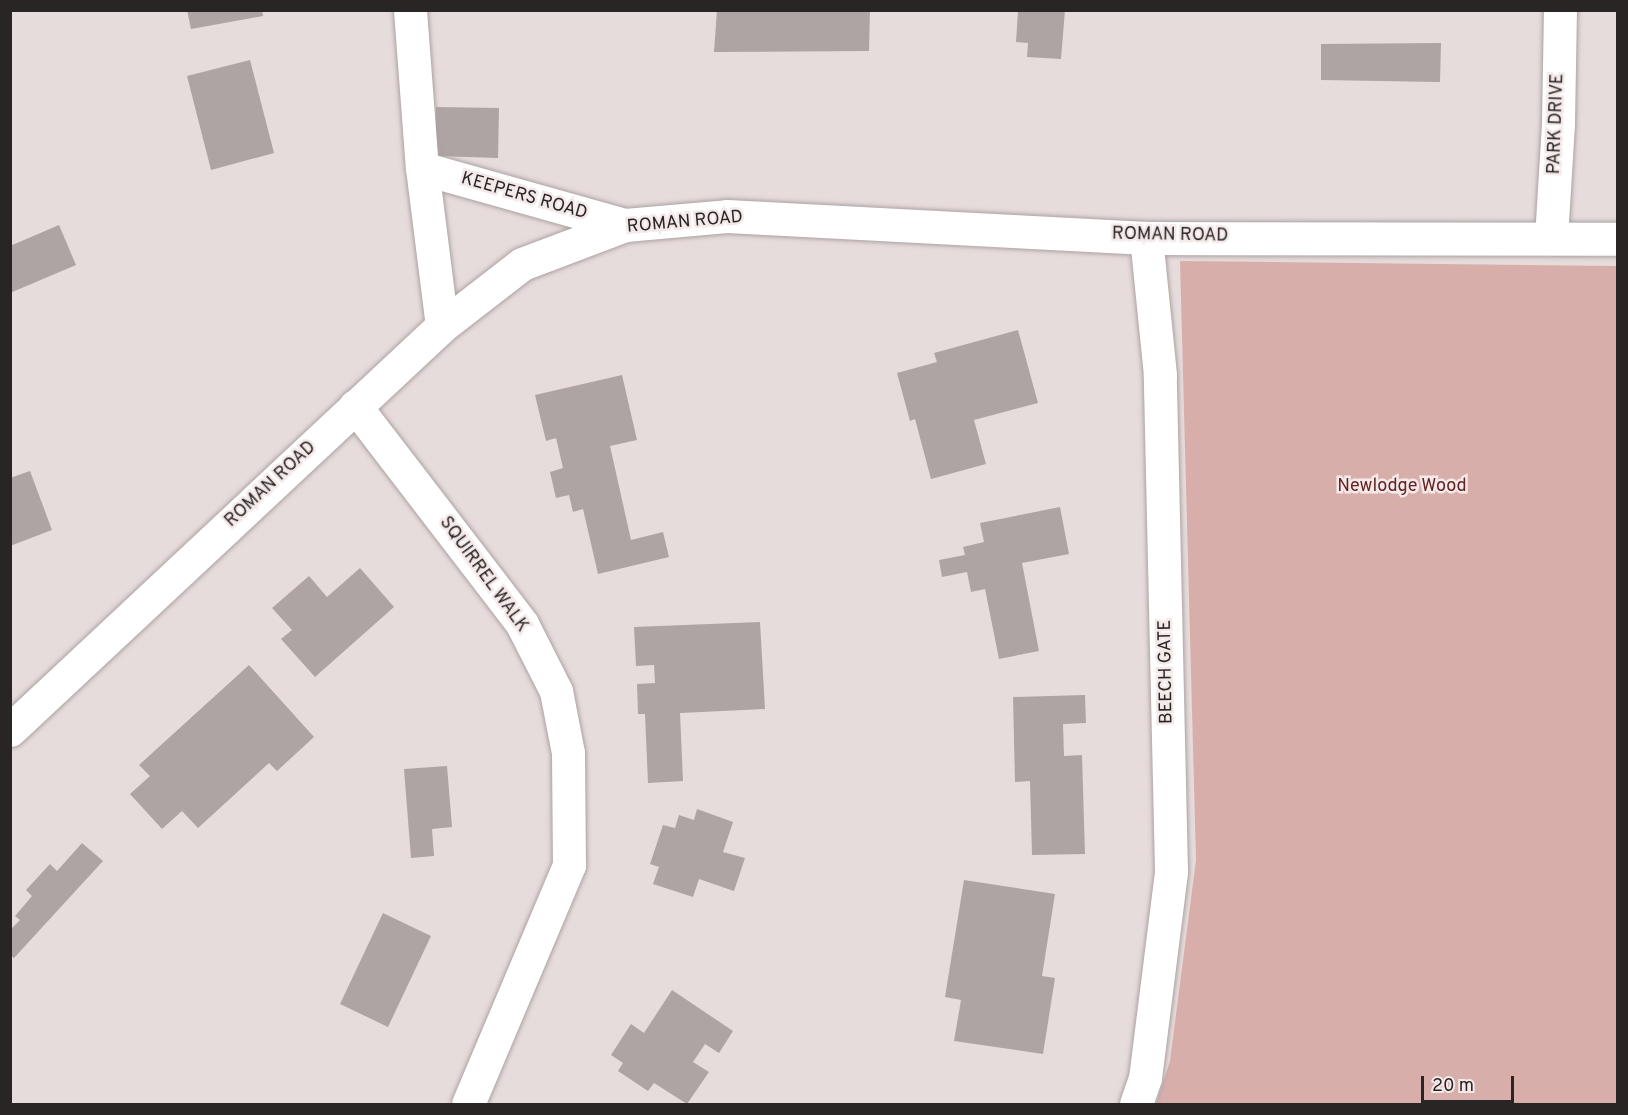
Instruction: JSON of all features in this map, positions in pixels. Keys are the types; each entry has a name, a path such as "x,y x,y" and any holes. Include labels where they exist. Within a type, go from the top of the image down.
{"street":[{"path":"410,10 422,168 442,326"},
{"name":"PARK DRIVE","path":"1551,238 1558,123 1560,10"},
{"name":"KEEPERS ROAD","path":"422,168 626,225"},
{"name":"ROMAN ROAD","path":"10,730 442,326 522,264 626,225 728,216 1146,238 1617,239"},
{"name":"BEECH GATE","path":"1136,1104 1145,1078 1171,871 1161,375 1146,238"},
{"name":"SQUIRREL WALK","path":"355,406 522,624 556,691 568,753 568,865 468,1104"}],"green space":[{"name":"Newlodge Wood","path":"1180,261 1617,266 1617,1104 1156,1104 1170,1061 1196,860"}],"building":[{"path":"187,10 262,10 263,16 191,29"},
{"path":"717,10 870,10 869,51 714,52"},
{"path":"1065,10 1061,59 1027,57 1028,43 1016,42 1018,11"},
{"path":"1441,43 1440,82 1321,80 1321,44"},
{"path":"250,60 274,153 211,170 187,76"},
{"path":"436,107 499,108 498,158 435,156"},
{"path":"59,225 76,265 10,293 10,246"},
{"path":"1018,330 1038,403 974,420 986,464 931,479 915,419 910,421 897,373 937,362 934,353"},
{"path":"622,375 637,440 610,446 631,540 663,532 669,557 598,574 583,509 573,512 569,495 556,498 550,472 563,468 556,438 546,441 535,395"},
{"path":"30,471 52,530 10,546 10,478"},
{"path":"1060,507 1069,554 1022,563 1039,651 999,659 985,589 971,592 967,572 942,577 939,560 965,555 963,547 984,542 980,523"},
{"path":"360,568 394,607 315,677 281,639 292,630 272,608 309,576 327,597"},
{"path":"760,622 765,709 680,713 683,781 648,783 645,714 638,714 637,684 655,683 654,665 636,666 634,627"},
{"path":"249,665 314,737 277,771 269,763 198,828 182,811 162,829 130,794 150,776 139,765"},
{"path":"1085,695 1086,723 1063,724 1064,756 1082,755 1085,854 1032,855 1030,781 1015,782 1013,697"},
{"path":"447,766 452,827 432,829 434,856 411,858 404,769"},
{"path":"697,809 733,822 723,852 745,858 734,891 699,879 693,897 653,884 659,867 650,864 663,825 675,828 679,815 694,820"},
{"path":"82,843 103,861 14,958 10,955 10,930 20,920 15,916 32,896 26,890 50,864 57,871"},
{"path":"964,880 1055,894 1042,976 1055,978 1043,1054 954,1041 961,1000 945,997"},
{"path":"383,913 431,936 388,1027 340,1004"},
{"path":"672,990 733,1031 719,1053 705,1044 693,1062 709,1072 687,1104 654,1083 648,1091 618,1071 623,1063 611,1055 631,1024 644,1033"}]}
